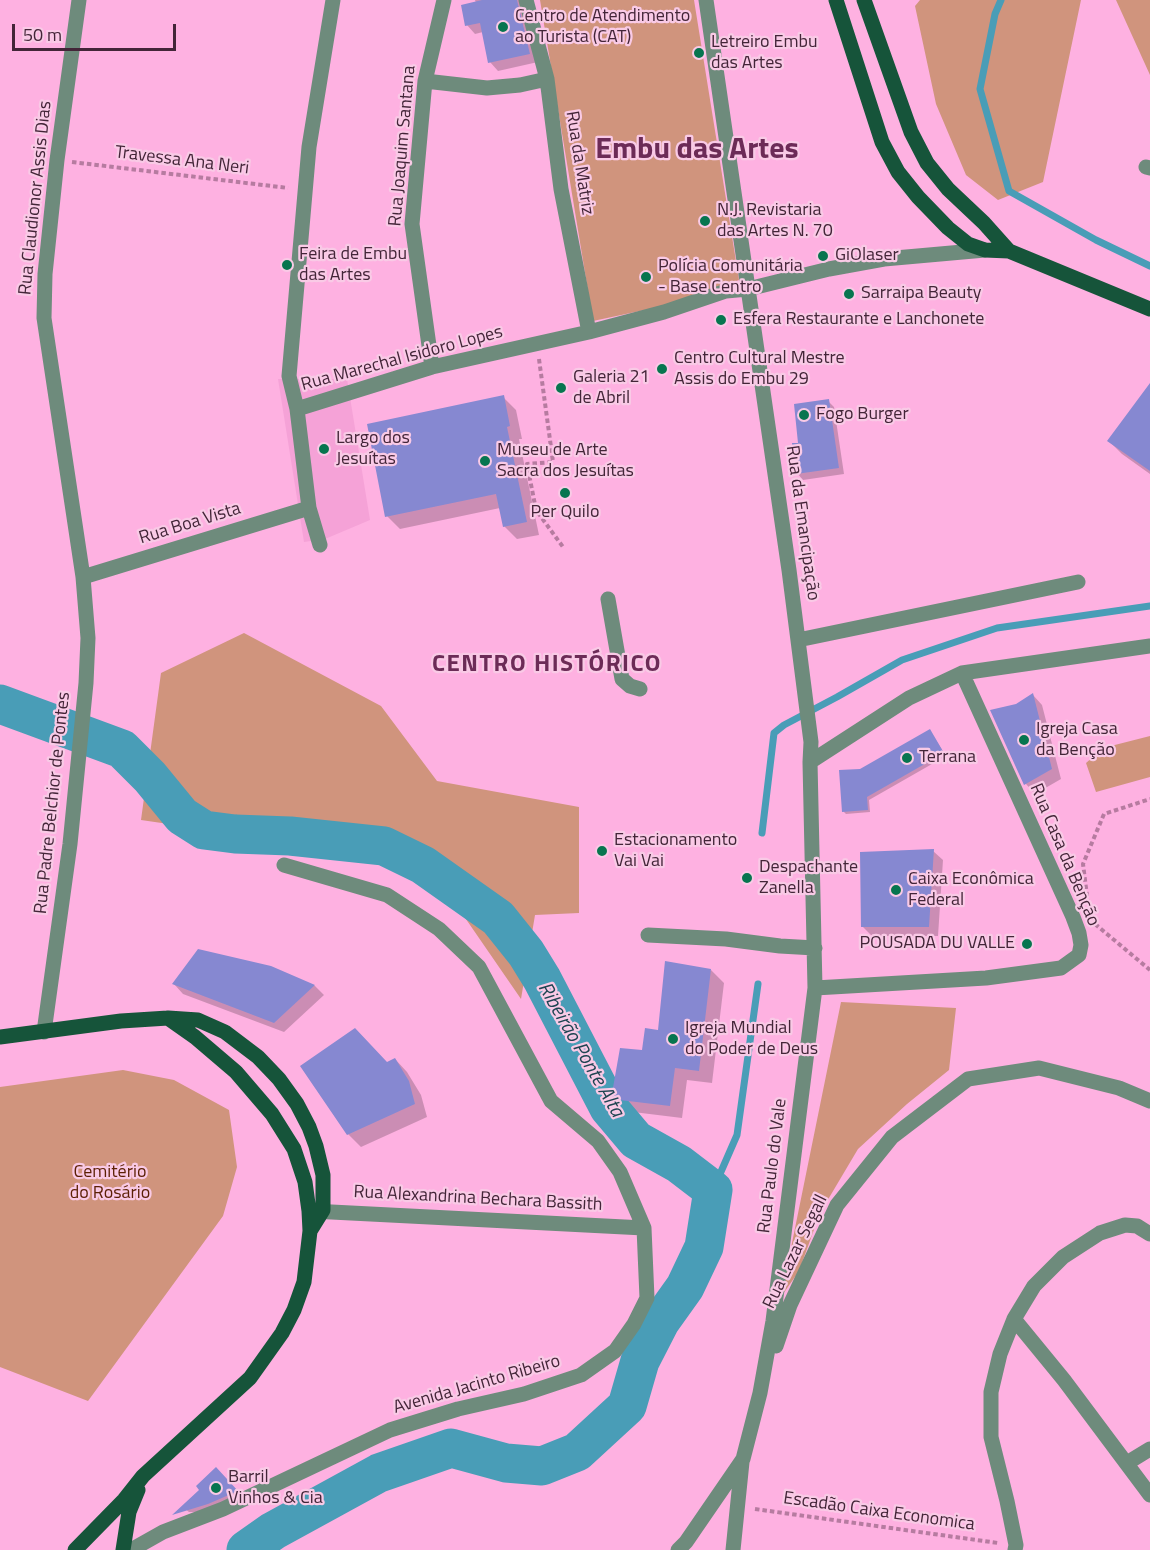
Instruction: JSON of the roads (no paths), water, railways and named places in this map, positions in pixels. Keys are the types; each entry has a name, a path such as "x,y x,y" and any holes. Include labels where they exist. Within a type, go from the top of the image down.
{"main road":[{"path":"836,0 882,142 898,172 948,228 968,244 985,250 1009,251 1150,309"},
{"path":"864,0 910,132 927,163 948,189 984,223 1009,251"},
{"path":"168,1018 236,1072 272,1114 294,1149 316,1211"},
{"path":"0,1037 121,1021 168,1018 198,1020 225,1032 258,1057 279,1079 297,1104 316,1146 323,1175 310,1231 304,1282 294,1310 268,1356 250,1378 144,1476 75,1550"},
{"path":"123,1550 129,1512 144,1476"}],"street":[{"name":"Rua Claudionor Assis Dias","path":"80,0 57,160 45,274 44,318 83,578"},
{"path":"320,545 309,508 297,409 289,376 309,147 333,0"},
{"name":"Rua Joaquim Santana","path":"432,367 412,224 425,81 444,0"},
{"name":"Rua da Matriz","path":"526,0 547,79 561,189 589,333"},
{"name":"Rua da Emancipação","path":"706,0 798,640 811,742 810,762"},
{"path":"425,81 487,88 520,85 547,79"},
{"name":"Rua Marechal Isidoro Lopes","path":"297,409 432,367 589,333 664,312 726,291 748,289 829,269 884,259 985,250"},
{"name":"Rua Boa Vista","path":"83,578 309,508"},
{"name":"Rua Padre Belchior de Pontes","path":"44,1032 70,844 86,683 88,638 83,578"},
{"path":"798,640 1078,582"},
{"path":"608,599 622,679 630,686 640,689"},
{"path":"810,762 909,698 962,673 1150,646"},
{"name":"Rua Casa da Benção","path":"814,988 890,985 1061,968 1079,954 1081,945 1073,917 962,673"},
{"name":"Rua Paulo do Vale","path":"678,1550 686,1542 743,1459 760,1393 773,1321 814,988 810,762"},
{"name":"Avenida Jacinto Ribeiro","path":"131,1550 163,1532 223,1509 390,1430 458,1408 524,1394 581,1375 615,1351 634,1324 646,1298 644,1228 620,1172 598,1141 551,1101 479,967 439,929 387,895 284,865"},
{"path":"648,936 747,941 815,948"},
{"name":"Rua Lazar Segall","path":"760,1393 790,1305 837,1205 892,1137 968,1079 1039,1068 1119,1088 1150,1101"},
{"name":"Rua Alexandrina Bechara Bassith","path":"316,1211 644,1228"},
{"path":"1016,1548 991,1437 991,1392 1000,1354 1014,1319 1034,1286 1062,1257 1100,1233 1125,1225 1137,1226 1150,1234"},
{"path":"1014,1319 1064,1380 1150,1495"},
{"path":"1127,1463 1150,1449"},
{"path":"733,1550 743,1459"}],"waterway":[{"path":"1001,0 995,14 980,89 1009,191 1096,240 1150,266"},
{"path":"762,833 774,733 784,725 902,660 997,628 1150,606"},
{"name":"Ribeirão Ponte Alta","path":"0,704 122,749 150,777 182,816 204,830 384,846 423,865 498,918 526,953 542,979 609,1108 636,1140 679,1164 713,1190 704,1247 685,1287 660,1322 640,1361 627,1406 577,1452 542,1466 506,1463 451,1448 379,1473 273,1531 246,1550"},
{"path":"713,1190 737,1135 758,984"}],"place":[{"name":"Centro de Atendimento ao Turista (CAT)","path":"503,27"},
{"name":"Letreiro Embu das Artes","path":"699,53"},
{"name":"N.J. Revistaria das Artes N. 70","path":"705,221"},
{"name":"GiOlaser","path":"823,256"},
{"name":"Feira de Embu das Artes","path":"287,265"},
{"name":"Polícia Comunitária - Base Centro","path":"646,277"},
{"name":"Sarraipa Beauty","path":"849,294"},
{"name":"Esfera Restaurante e Lanchonete","path":"721,320"},
{"name":"Centro Cultural Mestre Assis do Embu 29","path":"662,369"},
{"name":"Galeria 21 de Abril","path":"561,388"},
{"name":"Fogo Burger","path":"804,415"},
{"name":"Largo dos Jesuítas","path":"324,449"},
{"name":"Museu de Arte Sacra dos Jesuítas","path":"485,461"},
{"name":"Per Quilo","path":"565,493"},
{"name":"Igreja Casa da Benção","path":"1024,740"},
{"name":"Terrana","path":"907,758"},
{"name":"Estacionamento Vai Vai","path":"602,851"},
{"name":"Despachante Zanella","path":"747,878"},
{"name":"Caixa Econômica Federal","path":"896,890"},
{"name":"POUSADA DU VALLE","path":"1027,944"},
{"name":"Igreja Mundial do Poder de Deus","path":"673,1039"},
{"name":"Barril Vinhos & Cia","path":"216,1488"}],"district":[{"name":"Embu das Artes","path":"697,151"},
{"name":"CENTRO HISTÓRICO","path":"547,665"}],"park label":[{"name":"Cemitério do Rosário","path":"110,1183"}]}
